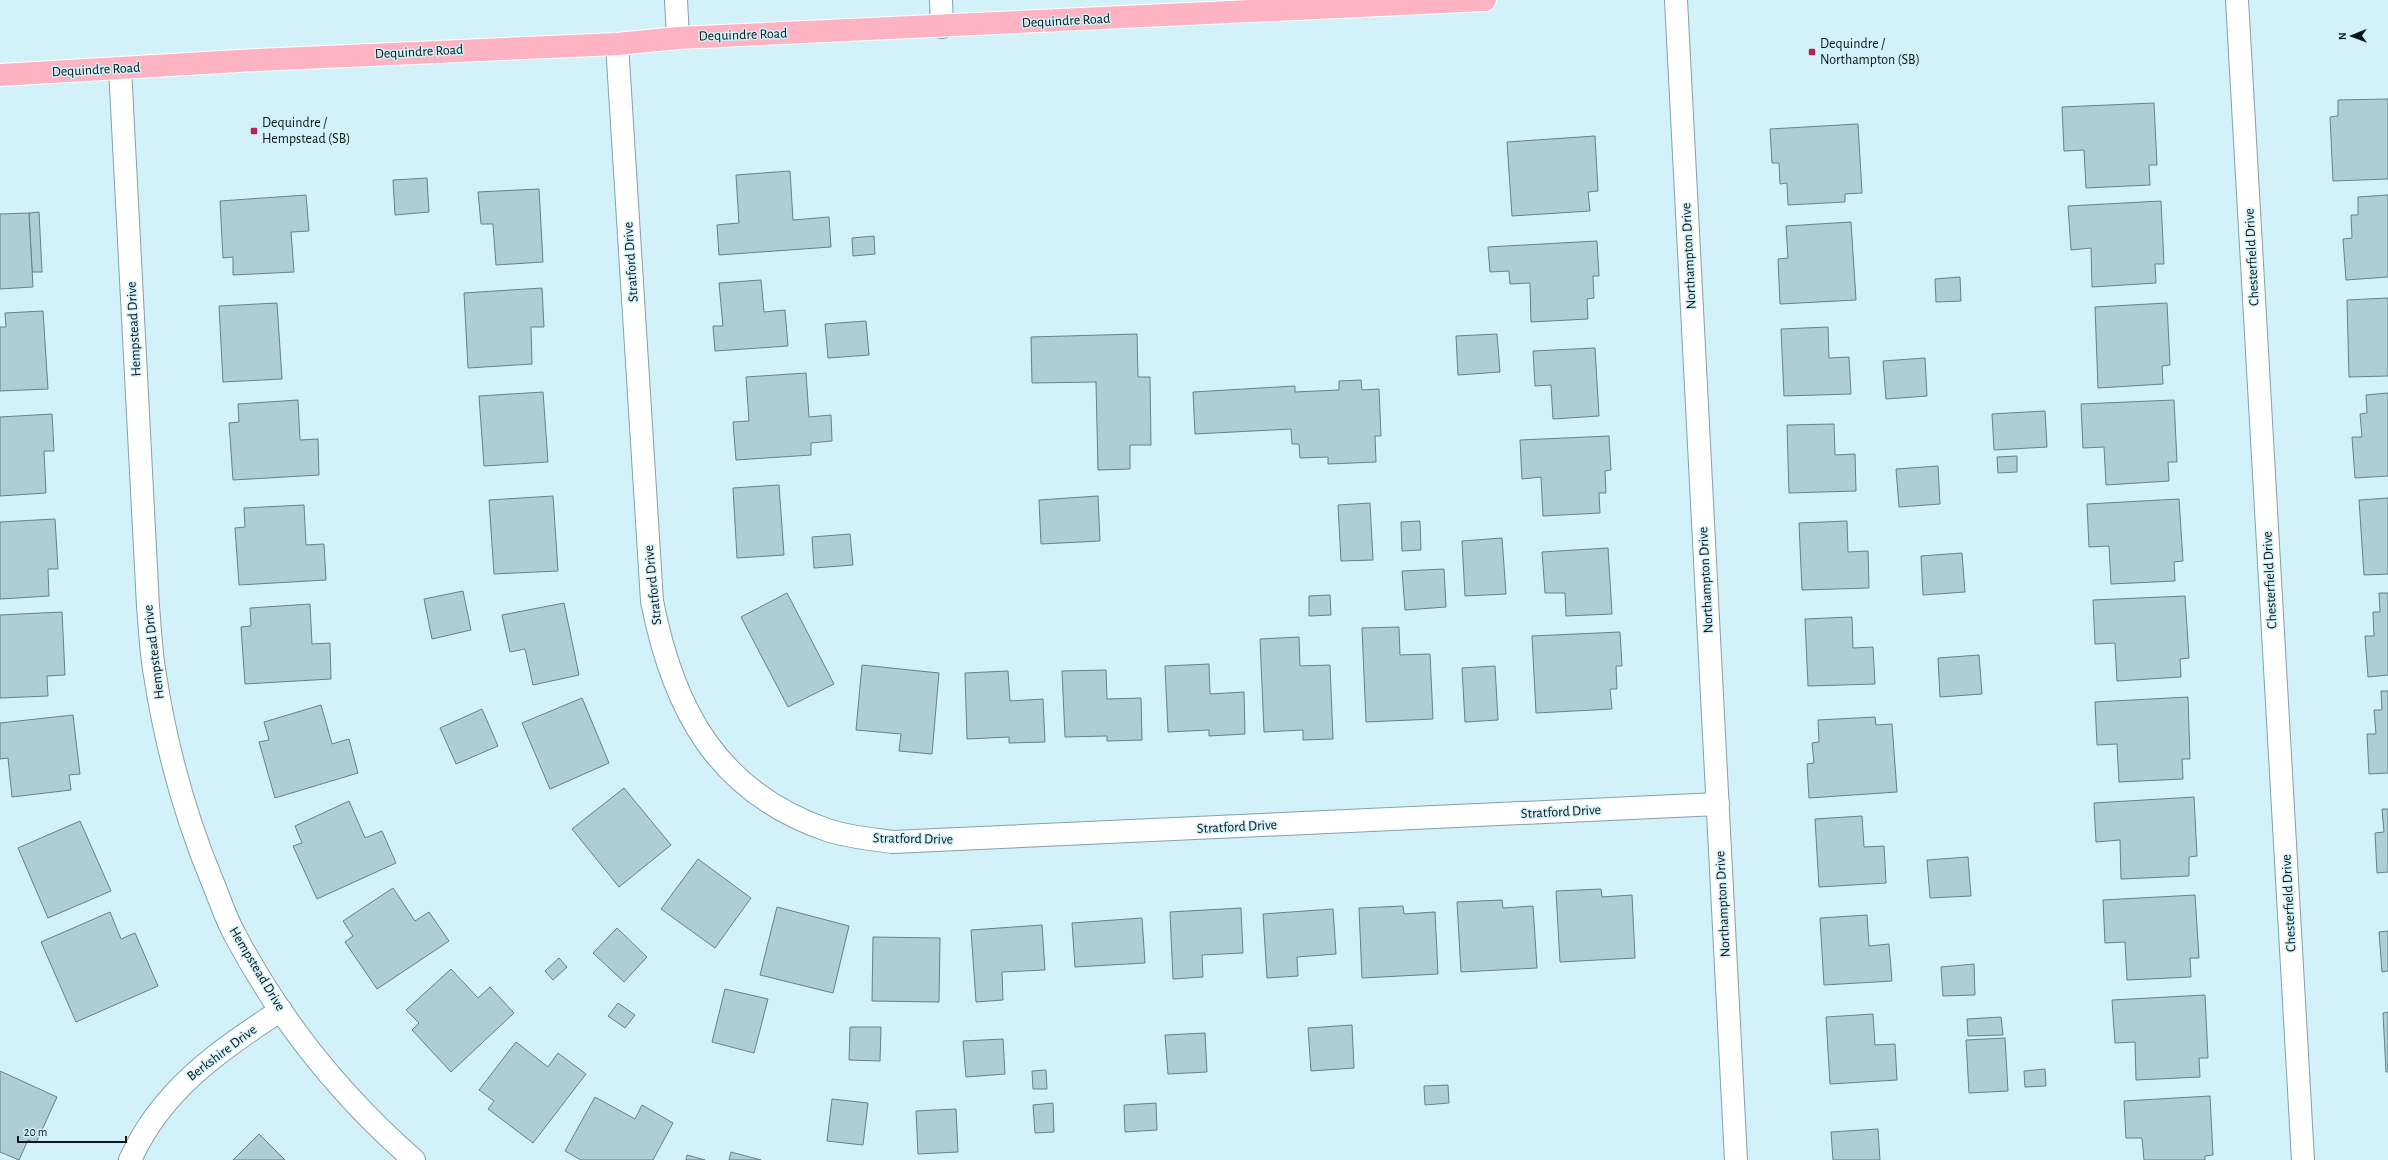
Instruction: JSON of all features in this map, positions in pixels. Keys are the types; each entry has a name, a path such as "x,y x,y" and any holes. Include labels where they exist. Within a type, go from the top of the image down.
{"main road":[{"name":"Dequindre Road","path":"0,75 503,48 617,44 678,38 942,27 1398,2 1486,0"}],"street":[{"path":"676,0 678,38"},
{"path":"941,0 942,27"},
{"name":"Northampton Drive","path":"1676,0 1736,1160"},
{"name":"Chesterfield Drive","path":"2237,0 2303,1160"},
{"name":"Stratford Drive","path":"617,44 652,601 658,632 673,682 685,708 701,736 716,756 763,798 795,817 828,830 893,842 1718,804"},
{"name":"Hempstead Drive","path":"120,68 148,606 154,674 170,754 197,845 234,935 281,1010 330,1075 385,1135 414,1160"},
{"name":"Berkshire Drive","path":"130,1160 137,1143 162,1107 184,1081 212,1057 281,1010"}],"building":[{"path":"2388,99 2388,179 2333,181 2330,117 2338,116 2338,100"},
{"path":"2154,103 2157,165 2149,165 2150,185 2086,188 2084,150 2064,151 2062,107"},
{"path":"1858,124 1862,193 1845,194 1845,202 1788,205 1787,183 1780,184 1779,163 1772,163 1770,129"},
{"path":"1595,136 1598,191 1588,192 1590,211 1512,216 1507,142"},
{"path":"790,171 793,220 829,217 831,247 719,255 717,225 739,223 736,175"},
{"path":"427,178 429,212 395,215 393,180"},
{"path":"539,189 543,262 496,265 493,224 481,224 478,192"},
{"path":"306,195 309,231 291,232 294,272 233,275 233,257 223,258 220,201"},
{"path":"2388,195 2388,277 2346,280 2343,239 2352,238 2351,215 2358,215 2358,197"},
{"path":"2161,201 2164,264 2155,264 2156,283 2092,287 2091,248 2071,250 2068,206"},
{"path":"39,212 42,272 32,272 29,213"},
{"path":"29,213 33,287 0,289 0,214"},
{"path":"1851,222 1856,300 1780,304 1778,259 1788,258 1786,226"},
{"path":"874,236 875,254 853,256 852,238"},
{"path":"1597,241 1599,276 1593,276 1594,298 1587,299 1588,319 1531,322 1530,283 1510,284 1509,271 1490,272 1488,247"},
{"path":"1960,277 1961,301 1936,302 1935,279"},
{"path":"761,280 764,312 785,310 788,346 715,351 713,326 723,326 719,283"},
{"path":"542,288 544,327 531,327 532,364 468,368 464,293"},
{"path":"2388,298 2388,376 2349,377 2347,300"},
{"path":"277,303 282,379 223,382 219,306"},
{"path":"2167,303 2170,365 2162,366 2163,384 2098,388 2095,307"},
{"path":"43,311 48,389 0,391 0,327 6,327 5,313"},
{"path":"866,321 869,355 828,358 825,324"},
{"path":"1828,327 1829,358 1849,357 1851,394 1784,396 1781,329"},
{"path":"1137,334 1138,377 1150,377 1151,445 1130,445 1130,469 1098,470 1096,382 1032,383 1031,337"},
{"path":"1497,334 1500,372 1458,375 1456,336"},
{"path":"1595,348 1599,416 1553,419 1551,385 1535,386 1533,351"},
{"path":"1925,358 1927,396 1886,399 1883,361"},
{"path":"806,373 809,417 831,415 832,441 811,443 811,455 736,460 733,422 749,421 746,377"},
{"path":"1361,380 1362,390 1379,389 1381,436 1375,436 1376,462 1328,464 1328,457 1300,458 1299,444 1292,444 1291,429 1195,434 1193,392 1295,386 1295,392 1339,390 1339,381"},
{"path":"543,392 548,462 484,466 479,396"},
{"path":"2388,393 2388,476 2355,478 2352,437 2362,437 2360,414 2367,413 2366,395"},
{"path":"298,400 300,440 318,439 319,475 233,480 229,423 239,422 238,404"},
{"path":"2174,400 2177,462 2168,462 2169,481 2106,485 2104,447 2083,448 2081,404"},
{"path":"2045,411 2047,447 1994,450 1992,414"},
{"path":"52,414 54,451 44,451 46,493 0,496 0,417"},
{"path":"1834,424 1835,455 1855,454 1856,491 1789,493 1787,425"},
{"path":"1609,436 1611,470 1605,471 1606,493 1599,493 1600,513 1543,516 1541,477 1522,479 1520,440"},
{"path":"2017,456 2017,472 1998,473 1997,457"},
{"path":"1938,466 1940,504 1899,507 1896,469"},
{"path":"779,485 784,555 737,558 733,488"},
{"path":"553,496 558,571 494,574 489,500"},
{"path":"1098,496 1100,541 1041,544 1039,500"},
{"path":"2388,498 2388,574 2364,575 2359,500"},
{"path":"2179,499 2183,561 2174,562 2175,581 2111,584 2109,546 2089,547 2087,504"},
{"path":"1370,503 1373,560 1341,561 1338,505"},
{"path":"304,505 306,545 324,544 326,580 239,585 235,528 245,527 244,508"},
{"path":"55,519 58,569 48,569 49,596 0,599 0,522"},
{"path":"1420,521 1421,550 1402,551 1401,522"},
{"path":"1847,521 1848,552 1868,551 1869,588 1802,590 1799,523"},
{"path":"850,534 853,565 814,568 812,537"},
{"path":"1502,538 1506,594 1465,596 1462,541"},
{"path":"1608,548 1612,614 1566,616 1565,593 1545,593 1542,552"},
{"path":"1962,553 1965,592 1923,595 1921,556"},
{"path":"1444,569 1446,607 1405,610 1402,571"},
{"path":"463,591 471,630 432,639 424,599"},
{"path":"787,593 834,684 788,707 741,617"},
{"path":"2379,593 2388,593 2388,675 2368,677 2365,636 2374,636 2373,612 2380,612"},
{"path":"1330,595 1331,615 1309,616 1309,596"},
{"path":"2185,596 2189,658 2180,659 2181,677 2117,681 2115,643 2095,644 2093,600"},
{"path":"564,603 579,675 533,685 525,649 510,652 502,615"},
{"path":"310,604 312,644 330,643 331,679 245,684 241,627 251,626 250,608"},
{"path":"62,612 65,675 47,676 48,696 0,698 0,615"},
{"path":"1852,617 1853,648 1873,647 1875,684 1808,686 1805,619"},
{"path":"1399,627 1400,655 1430,654 1433,719 1366,722 1362,628"},
{"path":"1620,632 1622,666 1616,666 1617,689 1610,689 1612,709 1536,713 1532,636"},
{"path":"1299,637 1300,666 1330,665 1333,739 1303,740 1303,730 1264,732 1260,639"},
{"path":"1979,655 1982,694 1940,697 1938,658"},
{"path":"1209,664 1210,694 1244,692 1245,734 1209,736 1209,730 1168,732 1165,666"},
{"path":"862,665 939,673 932,754 899,751 901,734 856,730"},
{"path":"1495,666 1498,720 1465,722 1462,668"},
{"path":"1106,670 1107,699 1141,698 1142,740 1107,741 1107,736 1065,737 1062,671"},
{"path":"1008,671 1010,701 1043,699 1045,742 1009,743 1009,737 967,739 965,673"},
{"path":"2381,691 2388,691 2388,773 2369,774 2367,734 2376,734 2374,710 2382,710"},
{"path":"2188,697 2190,759 2182,759 2183,779 2119,782 2117,744 2097,745 2095,702"},
{"path":"582,698 609,763 550,789 522,723"},
{"path":"321,705 332,744 349,739 358,773 275,798 259,742 269,740 264,722"},
{"path":"482,709 498,746 456,764 440,728"},
{"path":"73,715 80,774 69,775 71,790 12,797 8,758 0,759 0,723"},
{"path":"1875,717 1876,725 1892,724 1897,792 1809,798 1807,764 1814,763 1812,743 1819,742 1818,720"},
{"path":"624,788 671,845 619,887 572,829"},
{"path":"2194,797 2197,856 2189,857 2189,876 2121,879 2120,840 2096,842 2094,803"},
{"path":"349,801 365,838 382,831 396,863 317,899 293,846 302,843 295,826"},
{"path":"2382,809 2388,809 2388,872 2377,873 2375,833 2384,832"},
{"path":"1862,816 1864,847 1884,846 1886,883 1819,887 1815,819"},
{"path":"80,821 111,891 48,918 18,848"},
{"path":"1968,857 1971,896 1930,898 1927,860"},
{"path":"698,859 751,898 715,948 661,909"},
{"path":"393,888 415,921 429,912 449,941 377,989 345,942 353,936 343,921"},
{"path":"1601,889 1602,897 1632,895 1635,958 1560,962 1556,891"},
{"path":"2195,895 2199,958 2190,958 2191,977 2127,980 2125,942 2105,943 2103,900"},
{"path":"1502,900 1503,908 1533,906 1537,968 1461,972 1457,902"},
{"path":"1403,906 1404,914 1435,912 1438,974 1362,978 1359,908"},
{"path":"777,907 849,926 833,993 760,975"},
{"path":"1241,908 1243,953 1202,955 1203,977 1173,979 1170,912"},
{"path":"1333,909 1336,954 1297,957 1298,976 1267,978 1263,914"},
{"path":"110,912 121,939 135,933 158,986 76,1022 41,942"},
{"path":"1867,915 1869,946 1889,944 1892,981 1824,985 1820,918"},
{"path":"1142,918 1145,963 1075,967 1072,923"},
{"path":"1042,925 1045,970 1002,972 1003,1000 976,1002 971,930"},
{"path":"617,928 647,957 624,982 593,953"},
{"path":"2388,931 2388,971 2382,972 2379,932"},
{"path":"873,937 940,938 939,1002 872,1001"},
{"path":"559,958 567,967 553,980 545,971"},
{"path":"1974,964 1975,995 1943,996 1941,967"},
{"path":"451,969 478,998 490,987 514,1013 451,1072 412,1030 419,1023 406,1010"},
{"path":"725,989 768,999 754,1053 712,1042"},
{"path":"2205,995 2208,1058 2199,1058 2200,1077 2136,1080 2135,1042 2115,1043 2112,1000"},
{"path":"618,1003 635,1015 625,1028 608,1016"},
{"path":"2388,1012 2388,1072 2386,1072 2383,1013"},
{"path":"1873,1014 1875,1045 1895,1044 1897,1080 1830,1084 1826,1017"},
{"path":"2001,1017 2003,1035 1968,1036 1967,1019"},
{"path":"1352,1025 1354,1068 1311,1071 1308,1028"},
{"path":"850,1027 881,1027 880,1061 849,1060"},
{"path":"1205,1033 1207,1072 1168,1074 1165,1035"},
{"path":"2005,1038 2008,1091 1969,1093 1966,1040"},
{"path":"1003,1039 1005,1074 966,1077 963,1041"},
{"path":"516,1042 548,1067 558,1053 586,1074 533,1143 488,1109 494,1101 479,1090"},
{"path":"2045,1069 2046,1086 2025,1087 2024,1071"},
{"path":"1046,1070 1047,1089 1033,1089 1032,1071"},
{"path":"0,1071 57,1097 36,1143 28,1140 19,1160 0,1152"},
{"path":"1448,1085 1449,1103 1425,1105 1424,1086"},
{"path":"2210,1096 2213,1155 2205,1156 2205,1160 2144,1160 2142,1138 2126,1138 2124,1101"},
{"path":"595,1097 635,1119 642,1105 673,1123 653,1160 581,1160 565,1151"},
{"path":"832,1099 868,1103 863,1145 827,1141"},
{"path":"1053,1103 1054,1132 1035,1133 1033,1105"},
{"path":"1156,1103 1157,1130 1125,1132 1124,1105"},
{"path":"956,1109 958,1152 918,1154 916,1111"},
{"path":"1878,1129 1880,1160 1833,1160 1831,1132"},
{"path":"259,1134 285,1160 233,1160"},
{"path":"731,1152 761,1160 729,1160"},
{"path":"687,1155 705,1160 686,1160"}],"place":[{"name":"Dequindre / Northampton (SB)","path":"1812,52"},
{"name":"Dequindre / Hempstead (SB)","path":"254,131"}]}
